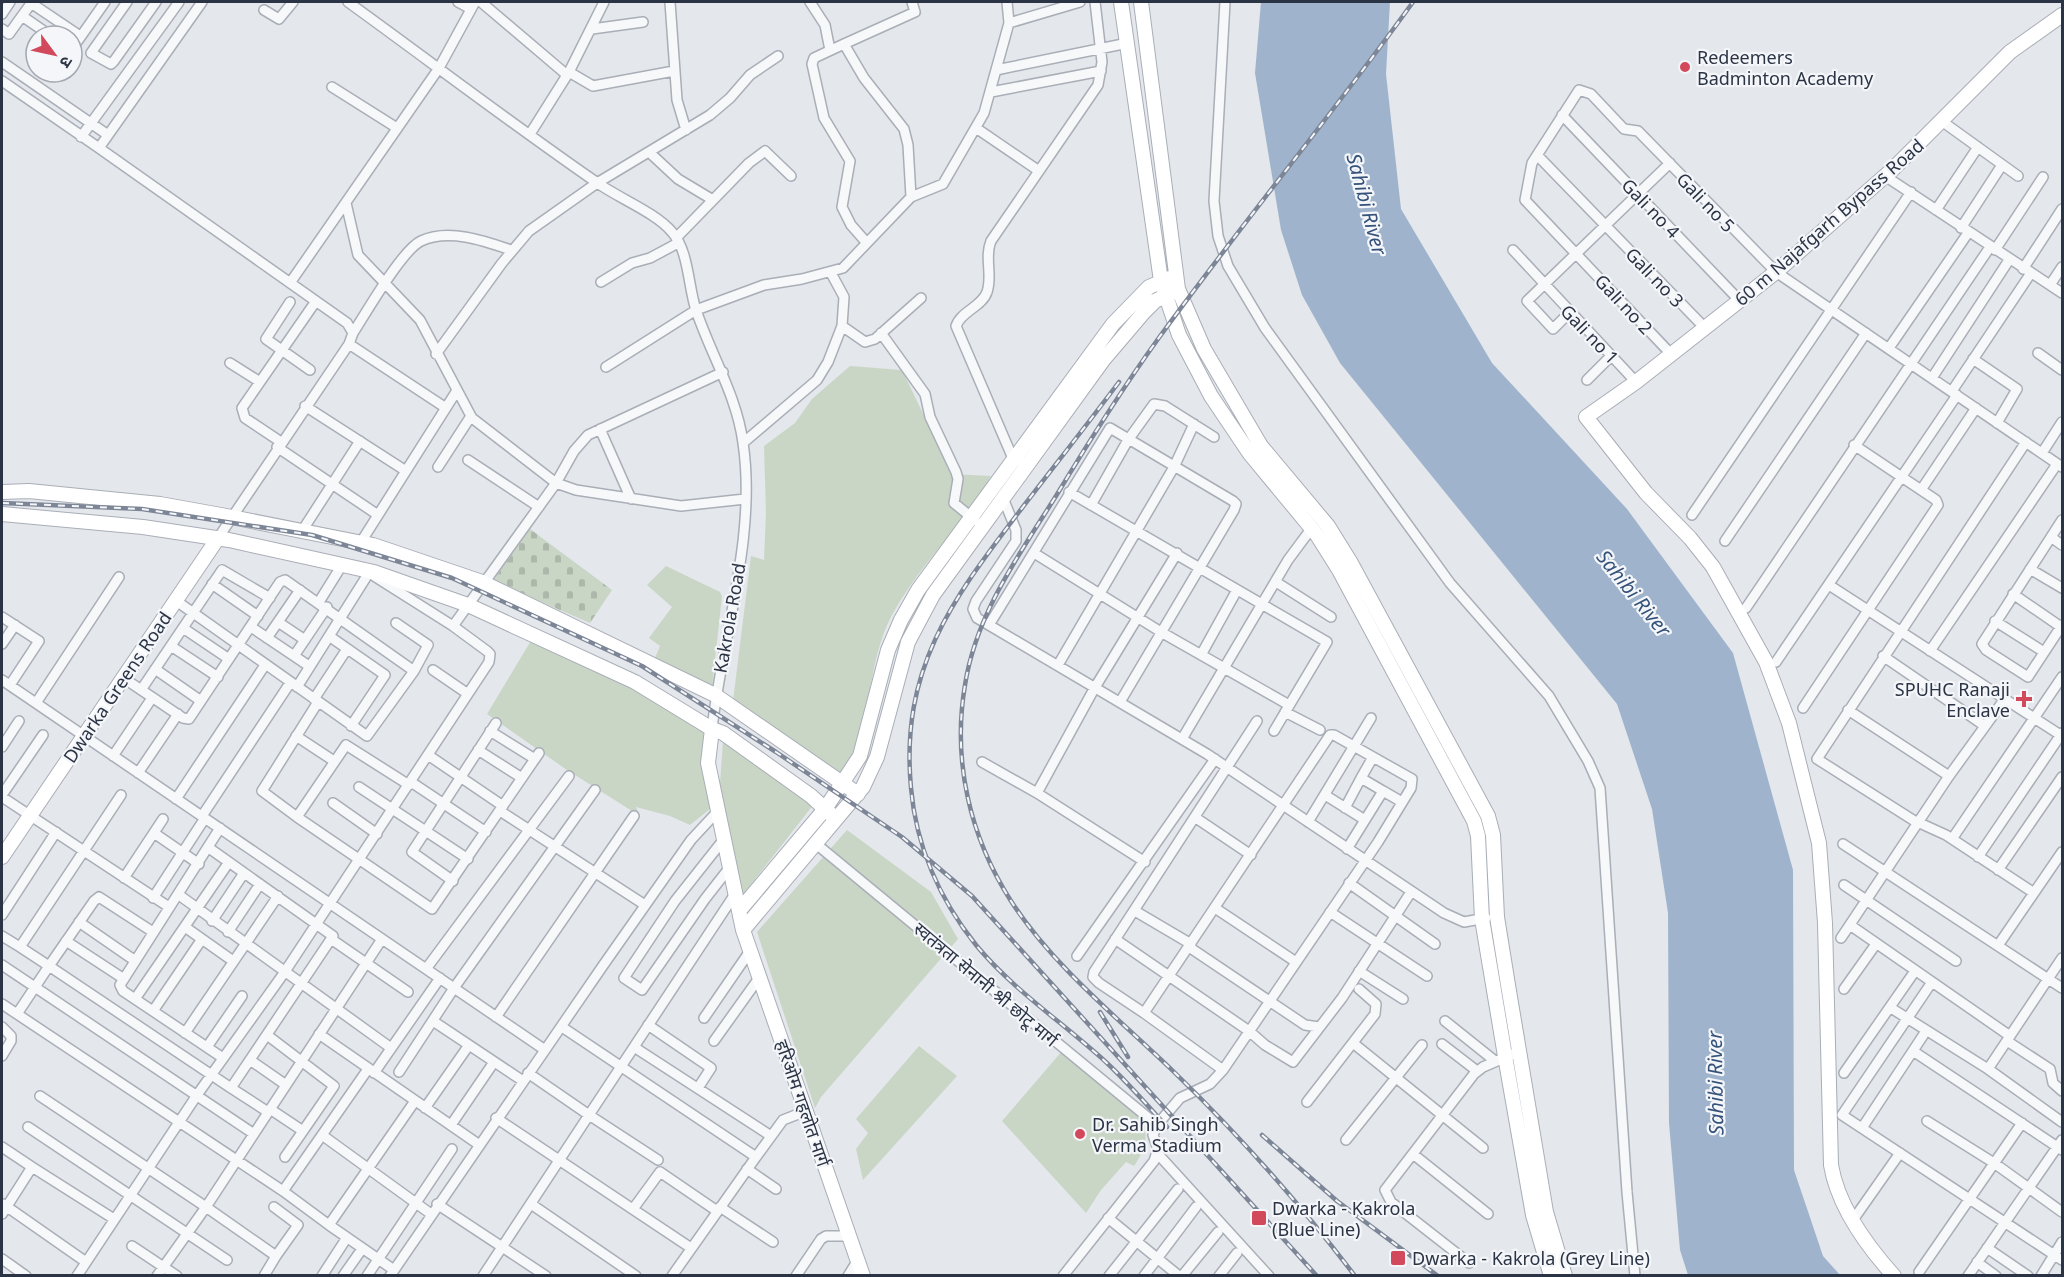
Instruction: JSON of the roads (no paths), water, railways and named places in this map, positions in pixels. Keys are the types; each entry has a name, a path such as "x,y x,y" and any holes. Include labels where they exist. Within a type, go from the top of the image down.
{"street":[{"path":"2,14 10,2"},
{"path":"2,29 9,34 31,2 55,24"},
{"path":"84,32 105,2"},
{"path":"91,52 127,2"},
{"path":"84,48 111,64 156,2"},
{"path":"81,137 179,2"},
{"path":"264,10 279,19 293,2"},
{"path":"348,2 597,183 662,223 677,240"},
{"path":"290,283 439,68 473,5 458,2"},
{"path":"481,2 568,74 593,86 674,71"},
{"path":"530,134 568,74 604,2"},
{"path":"670,2 677,100 686,130"},
{"path":"810,2 825,25 831,50"},
{"path":"866,242 845,215 843,193 850,161 824,118 812,64 814,58 914,13 916,10 912,2"},
{"path":"606,367 696,310 764,285 831,273 843,268 911,197 937,187 948,179 976,128 991,92 1009,23 1006,2"},
{"path":"1009,23 1080,2"},
{"path":"1021,462 1011,454 956,326 961,318 983,300 989,284 986,256 991,241 1092,96 1101,71 1102,48 1095,2"},
{"path":"1121,2 1163,288 1179,335 1211,396 1250,454 1311,529 1339,570 1474,821 1478,836 1482,919 1500,1058 1533,1215 1551,1275"},
{"path":"1141,2 1177,282 1204,349 1261,446 1328,526 1351,563 1480,797 1492,834 1497,917 1546,1212 1565,1275"},
{"path":"1225,2 1214,201 1218,236 1228,266 1265,327 1450,584 1549,696 1588,761 1600,788 1627,1192 1635,1275"},
{"path":"99,148 196,3"},
{"path":"22,16 34,24"},
{"name":"60 m Najafgarh Bypass Road","path":"1853,1220 1834,1183 1831,1166 1825,923 1818,843 1789,723 1766,662 1713,567 1646,493 1586,417 1636,382 1776,272 1943,122 2010,52 2062,17"},
{"path":"592,29 643,22"},
{"path":"996,70 1128,43"},
{"path":"844,44 864,78 904,129 908,145 911,197"},
{"path":"436,354 511,250 541,221 597,183 686,130 721,106 750,75 778,56"},
{"path":"2,62 108,135"},
{"path":"991,92 1101,71"},
{"path":"2,81 347,323 353,333"},
{"path":"332,87 397,128"},
{"name":"Gali no 5","path":"1562,115 1576,92 1582,90 1591,94 1622,128 1638,131 1776,272 2060,465"},
{"path":"1537,155 1562,115"},
{"name":"Gali no 4","path":"1562,115 1740,301"},
{"path":"1943,122 2018,176"},
{"path":"976,128 1039,171"},
{"path":"1936,210 1978,147"},
{"path":"601,282 632,262 650,258 677,240 713,200 765,151 791,176"},
{"path":"649,152 678,179 713,200"},
{"name":"Gali no 3","path":"1537,155 1705,328"},
{"name":"Gali no 2","path":"1537,155 1530,166 1525,200 1671,354"},
{"path":"1569,313 1553,329 1527,301 1670,163"},
{"path":"1889,348 1965,231 2002,165"},
{"path":"1885,176 1992,249 2062,293"},
{"path":"1746,608 1911,363 2043,177"},
{"path":"1692,515 1911,192"},
{"path":"346,203 358,255 420,320 456,392 471,416 483,429 556,483 576,490 681,506 745,499"},
{"path":"1776,662 1902,478 2062,209"},
{"name":"Dwarka Greens Road","path":"2,858 122,677 349,344 353,333 385,284 414,245 423,240 476,238 511,250"},
{"name":"Kakrola Road","path":"677,240 696,310 723,372 743,443 745,499 735,598 715,695 708,763 743,930"},
{"name":"Gali no 1","path":"1513,250 1569,313 1636,382"},
{"path":"1932,378 2009,260"},
{"path":"2050,285 2062,267"},
{"path":"743,443 817,380 828,362 842,326 844,297 831,273"},
{"path":"739,911 825,809 860,756 888,650 918,590 977,522 1021,462 1113,324 1140,296 1177,282"},
{"path":"842,326 865,342 881,333 921,298"},
{"path":"316,301 242,408 242,415 332,484 378,515"},
{"path":"290,302 265,337 310,369"},
{"path":"881,333 925,394 930,417 956,472 958,480 954,503 977,522"},
{"path":"1725,541 1866,333"},
{"path":"349,344 446,408"},
{"path":"2038,353 2062,370"},
{"name":"Gali no 1","path":"1587,380 1611,356"},
{"path":"1973,359 2017,389 1997,423"},
{"path":"230,363 260,382"},
{"path":"453,626 482,582 556,483 581,441 600,429 723,372"},
{"path":"361,542 456,392"},
{"path":"1091,505 1128,440 1154,404 1166,406 1214,437"},
{"path":"305,406 406,471"},
{"path":"1921,490 1976,408"},
{"path":"438,467 471,416"},
{"path":"2042,453 2062,422"},
{"path":"1058,666 1174,467 1194,424"},
{"path":"989,625 1110,428 1236,504 1120,702"},
{"path":"600,429 631,499"},
{"path":"302,531 360,441"},
{"path":"2026,442 1883,656 1819,755 1818,761 1918,823 1952,839 2034,893"},
{"path":"1803,708 1938,505 1921,490 1854,446"},
{"path":"468,460 539,507"},
{"path":"743,930 858,794 877,757 902,658 916,625 977,522 1003,498 1021,462"},
{"path":"1930,651 2060,465"},
{"path":"2,492 29,491 160,504 233,517 361,542 482,582 715,695 858,794"},
{"path":"1069,492 1327,642 1274,731"},
{"path":"1003,498 1017,535 1013,547 973,609 974,615 1094,689 1215,759 1454,919 1464,922 1497,917"},
{"path":"2,514 143,527 216,540 229,540 369,572 468,605 634,681 712,729 723,733 836,819"},
{"path":"2013,594 2062,626 2028,677 1983,647 1983,640 2050,537 2062,520"},
{"path":"1182,739 1276,582 1311,529"},
{"path":"2050,537 2062,545"},
{"path":"1034,553 1161,632 1226,668 1320,730"},
{"path":"1037,793 1094,689 1177,553"},
{"path":"294,656 305,640 342,565"},
{"path":"2030,569 2062,588"},
{"path":"141,690 220,571 226,570 270,598"},
{"path":"153,898 203,817 293,685 309,666 369,572"},
{"path":"77,1275 197,1095 285,972 489,662 490,654 453,626 369,572"},
{"path":"36,703 119,577"},
{"path":"122,677 178,714 189,718 282,580 341,617 414,671"},
{"path":"1276,582 1331,617"},
{"path":"212,584 258,616"},
{"path":"1829,585 2034,720 2062,734 1978,857"},
{"path":"267,638 300,590"},
{"path":"1201,655 1237,590"},
{"path":"175,600 364,735 369,735 414,671 428,645 396,622"},
{"path":"2,617 39,641 6,683 545,1050"},
{"path":"1995,621 2044,652"},
{"path":"278,622 305,640"},
{"path":"2,644 15,625"},
{"path":"251,627 309,666"},
{"path":"183,628 229,659"},
{"path":"329,636 385,675 351,726"},
{"path":"171,646 218,677"},
{"path":"347,649 262,791 429,909 434,907 453,881 537,756 493,727 412,854 453,881"},
{"path":"1883,656 1985,726"},
{"path":"176,799 265,665"},
{"path":"155,669 201,701"},
{"path":"433,670 468,694"},
{"path":"1952,839 2062,677"},
{"path":"113,756 152,698"},
{"path":"1841,938 1949,776 2004,700"},
{"path":"1848,710 1949,776"},
{"path":"138,773 178,714"},
{"path":"1308,822 1371,718"},
{"path":"2,747 19,721"},
{"path":"1223,1070 1099,983 1093,976 1257,721"},
{"path":"43,735 2,796 170,908"},
{"path":"1144,1013 1330,735 1355,746 1412,779 1411,788 1402,802 1223,1070 1210,1084 1180,1098 1156,1125 1153,1135 1157,1153 1269,1275"},
{"path":"296,736 334,761"},
{"path":"297,817 334,761 348,745 486,832"},
{"path":"478,750 522,778"},
{"path":"428,755 529,830 645,905"},
{"path":"1345,808 1373,757"},
{"path":"1077,956 1215,759"},
{"path":"982,762 1037,793 1144,861"},
{"path":"426,969 569,776"},
{"path":"1998,870 2062,777"},
{"path":"1361,778 1402,802"},
{"path":"359,787 468,859"},
{"path":"399,1072 454,988 595,790"},
{"path":"1347,849 1383,791"},
{"path":"20,947 121,795"},
{"path":"1325,795 1365,820"},
{"path":"333,803 377,834"},
{"path":"2,1004 180,1120 283,1191 346,1239 378,1260 392,1273 478,1144 562,1027 645,905 691,840 717,812"},
{"path":"496,1017 634,816"},
{"path":"1196,818 1251,855"},
{"path":"124,878 163,819"},
{"path":"220,828 200,864 134,960 121,988 223,1058"},
{"path":"2,915 56,832"},
{"path":"154,833 200,864"},
{"path":"724,839 675,901 624,978 642,990 730,867"},
{"name":"स्वतंत्रता सेनानी श्री छोटू मार्ग","path":"815,843 1156,1125"},
{"path":"1844,844 1999,944 2062,988"},
{"path":"209,848 332,934 331,939 231,1088"},
{"path":"1999,944 2062,852"},
{"path":"135,999 229,862"},
{"path":"212,921 244,873"},
{"path":"1349,883 1435,944"},
{"path":"228,932 260,884"},
{"path":"1844,885 1956,961"},
{"path":"1115,939 1249,1031 1265,1045 1293,1062 1300,1056 1359,971 1411,892"},
{"path":"485,1275 735,894"},
{"path":"179,895 391,1048"},
{"path":"185,1033 278,896"},
{"path":"17,1014 79,922 99,897 153,932"},
{"path":"1215,908 1296,962"},
{"path":"1135,911 1190,945 1305,1025 1319,1027"},
{"path":"1330,912 1427,976"},
{"path":"79,922 134,960"},
{"path":"1850,925 2050,1069 2054,1083 2062,1091"},
{"path":"185,927 233,961"},
{"name":"हरिओम गहलोत मार्ग","path":"743,930 863,1275"},
{"path":"2,936 231,1088 303,1131"},
{"path":"153,1011 202,939"},
{"path":"331,939 408,993"},
{"path":"158,1275 206,1207 382,939"},
{"path":"66,941 124,980"},
{"path":"1844,989 1876,944"},
{"path":"704,1018 750,951"},
{"path":"1988,1070 2062,958"},
{"path":"2,965 254,1134"},
{"path":"1844,1073 1891,1008 1915,970"},
{"path":"1359,971 1403,999"},
{"path":"283,1191 322,1135 391,1048 440,978"},
{"path":"714,1041 759,978"},
{"path":"1932,982 1842,1115 2059,1258"},
{"path":"1307,1102 1377,1009 1371,998 1359,989"},
{"path":"207,1047 242,996"},
{"path":"1891,1008 1988,1070 2062,1122"},
{"path":"433,1021 494,1062 525,1077 589,1115 658,1160"},
{"path":"1445,1021 1500,1058"},
{"path":"648,1025 711,1068 698,1088"},
{"path":"2,1027 11,1036 11,1041 2,1056"},
{"path":"562,1027 756,1157"},
{"path":"1862,1128 1926,1031"},
{"path":"319,1034 478,1144"},
{"path":"267,1035 334,1086 285,1157"},
{"path":"1353,1043 1483,1148"},
{"path":"1442,1044 1477,1071"},
{"path":"425,1108 469,1045"},
{"path":"1346,1140 1422,1045"},
{"path":"634,1047 771,1136"},
{"path":"1469,1263 1390,1202 1385,1190 1477,1071 1500,1058 1520,1051"},
{"path":"1913,1051 2061,1146 1968,1275"},
{"path":"250,1059 286,1085"},
{"path":"451,1125 494,1062"},
{"path":"40,1096 276,1256"},
{"path":"329,1225 415,1101"},
{"path":"672,1275 783,1120 806,1111"},
{"path":"496,1118 691,1248"},
{"path":"1927,1121 1994,1163 2062,1212"},
{"path":"1918,1272 2022,1123"},
{"path":"28,1127 227,1260"},
{"path":"322,1135 430,1214"},
{"path":"2,1147 114,1219"},
{"path":"368,1275 452,1149"},
{"path":"1063,1275 1154,1161 1157,1153"},
{"path":"1894,1275 1853,1220 1900,1153"},
{"path":"1413,1154 1488,1214"},
{"path":"32,1167 3,1208 86,1262"},
{"path":"747,1169 776,1189"},
{"path":"633,1209 660,1172 773,1242"},
{"path":"1109,1275 1178,1189"},
{"path":"437,1204 546,1275"},
{"path":"531,1204 636,1275"},
{"path":"264,1275 298,1225 274,1207"},
{"path":"1144,1275 1196,1208"},
{"path":"1108,1218 1181,1275 1218,1232"},
{"path":"796,1275 821,1239 826,1236 850,1236"},
{"path":"322,1275 346,1239"},
{"path":"2041,1275 2059,1258 2062,1242"},
{"path":"132,1246 177,1275"},
{"path":"1988,1248 2028,1275"},
{"path":"343,1275 362,1249"},
{"path":"1219,1275 1237,1253"},
{"path":"2,1259 26,1275"},
{"path":"848,1275 858,1260"},
{"path":"1977,1262 1996,1275"}],"water":[{"name":"Sahibi River","path":"1261,2 1390,2 1386,74 1401,209 1492,363 1627,509 1733,653 1793,870 1794,1170 1823,1256 1840,1275 1688,1275 1680,1250 1669,1123 1668,913 1652,809 1617,704 1340,363 1302,295 1281,230 1255,73"}],"railway":[{"path":"1355,1276 1291,1196 1244,1144 1173,1071 1066,969 1028,925 1011,901 985,851 975,825 963,770 962,713 971,659 989,610 1014,563 1093,436 1158,339 1413,2"},
{"path":"1119,382 994,545 952,607 935,639 922,672 914,708 910,746 911,788 918,831 924,851 941,891 963,928 991,962 1023,992 1092,1049 1167,1127"},
{"path":"2,503 142,509 312,535 452,578 642,666 902,837 972,896 1317,1276"},
{"path":"1100,1012 1128,1057"},
{"path":"1262,1135 1337,1201 1438,1276"}],"place":[{"name":"Redeemers Badminton Academy","path":"1685,67"},
{"name":"SPUHC Ranaji Enclave","path":"2024,699"},
{"name":"Dr. Sahib Singh Verma Stadium","path":"1080,1134"},
{"name":"Dwarka - Kakrola (Blue Line)","path":"1259,1218"},
{"name":"Dwarka - Kakrola (Grey Line)","path":"1398,1258"}]}
